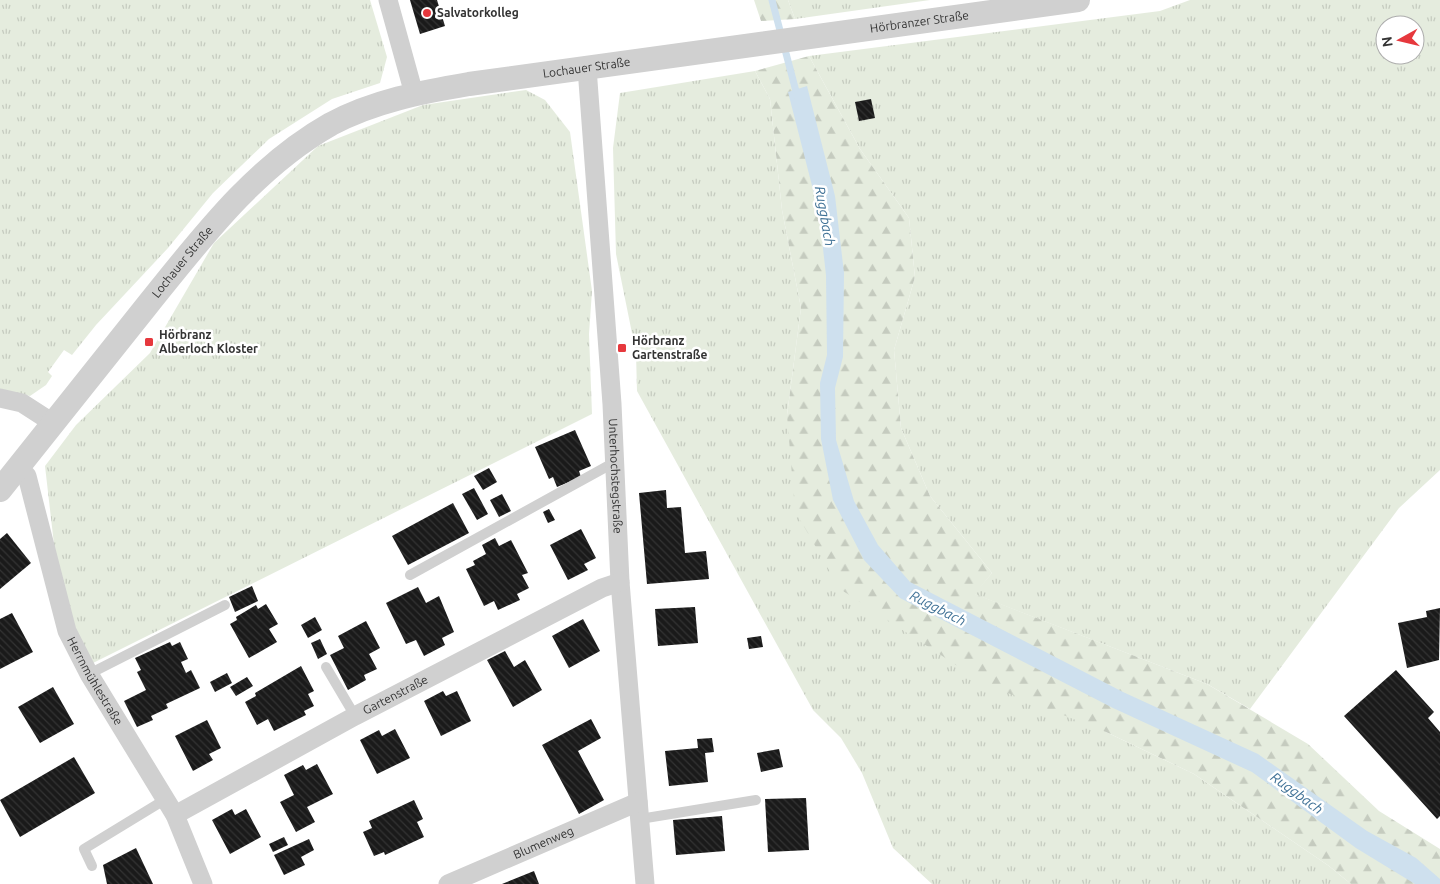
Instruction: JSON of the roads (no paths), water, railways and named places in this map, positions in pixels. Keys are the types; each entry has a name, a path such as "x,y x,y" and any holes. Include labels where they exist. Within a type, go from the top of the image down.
{"street":[{"path":"388,0 414,94"},
{"name":"Hörbranzer Straße","path":"760,44 1078,0"},
{"name":"Lochauer Straße","path":"0,490 228,207 267,168 332,124 369,107 414,94 469,84 760,44"},
{"name":"Unterhochstegstraße","path":"587,68 615,462 620,582 645,884"},
{"path":"0,398 22,403 53,423"},
{"name":"Herrnmühlestraße","path":"18,467 27,476 67,631 89,674 171,807 200,883"},
{"name":"Gartenstraße","path":"171,807 356,716 602,588 620,582"},
{"name":"Blumenweg","path":"448,884 639,811"}],"lane":[{"path":"410,575 615,462"},
{"path":"89,674 224,605"},
{"path":"326,667 356,716"},
{"path":"639,811 756,800"},
{"path":"92,866 84,849 171,807"}],"water":[{"path":"807,86 835,196 844,273 843,357 835,388 836,440 854,501 878,545 910,582 1123,692 1258,754 1367,831 1416,858 1440,879 1440,884 1415,884 1356,848 1252,772 1113,708 900,598 864,560 833,500 821,439 820,383 827,355 826,275 819,213 788,92"}],"waterway":[{"name":"Ruggbach","path":"772,0 798,99"}],"place":[{"name":"Salvatorkolleg","path":"427,13"},
{"name":"Hörbranz Alberloch Kloster","path":"149,342"},
{"name":"Hörbranz Gartenstraße","path":"622,348"}]}
